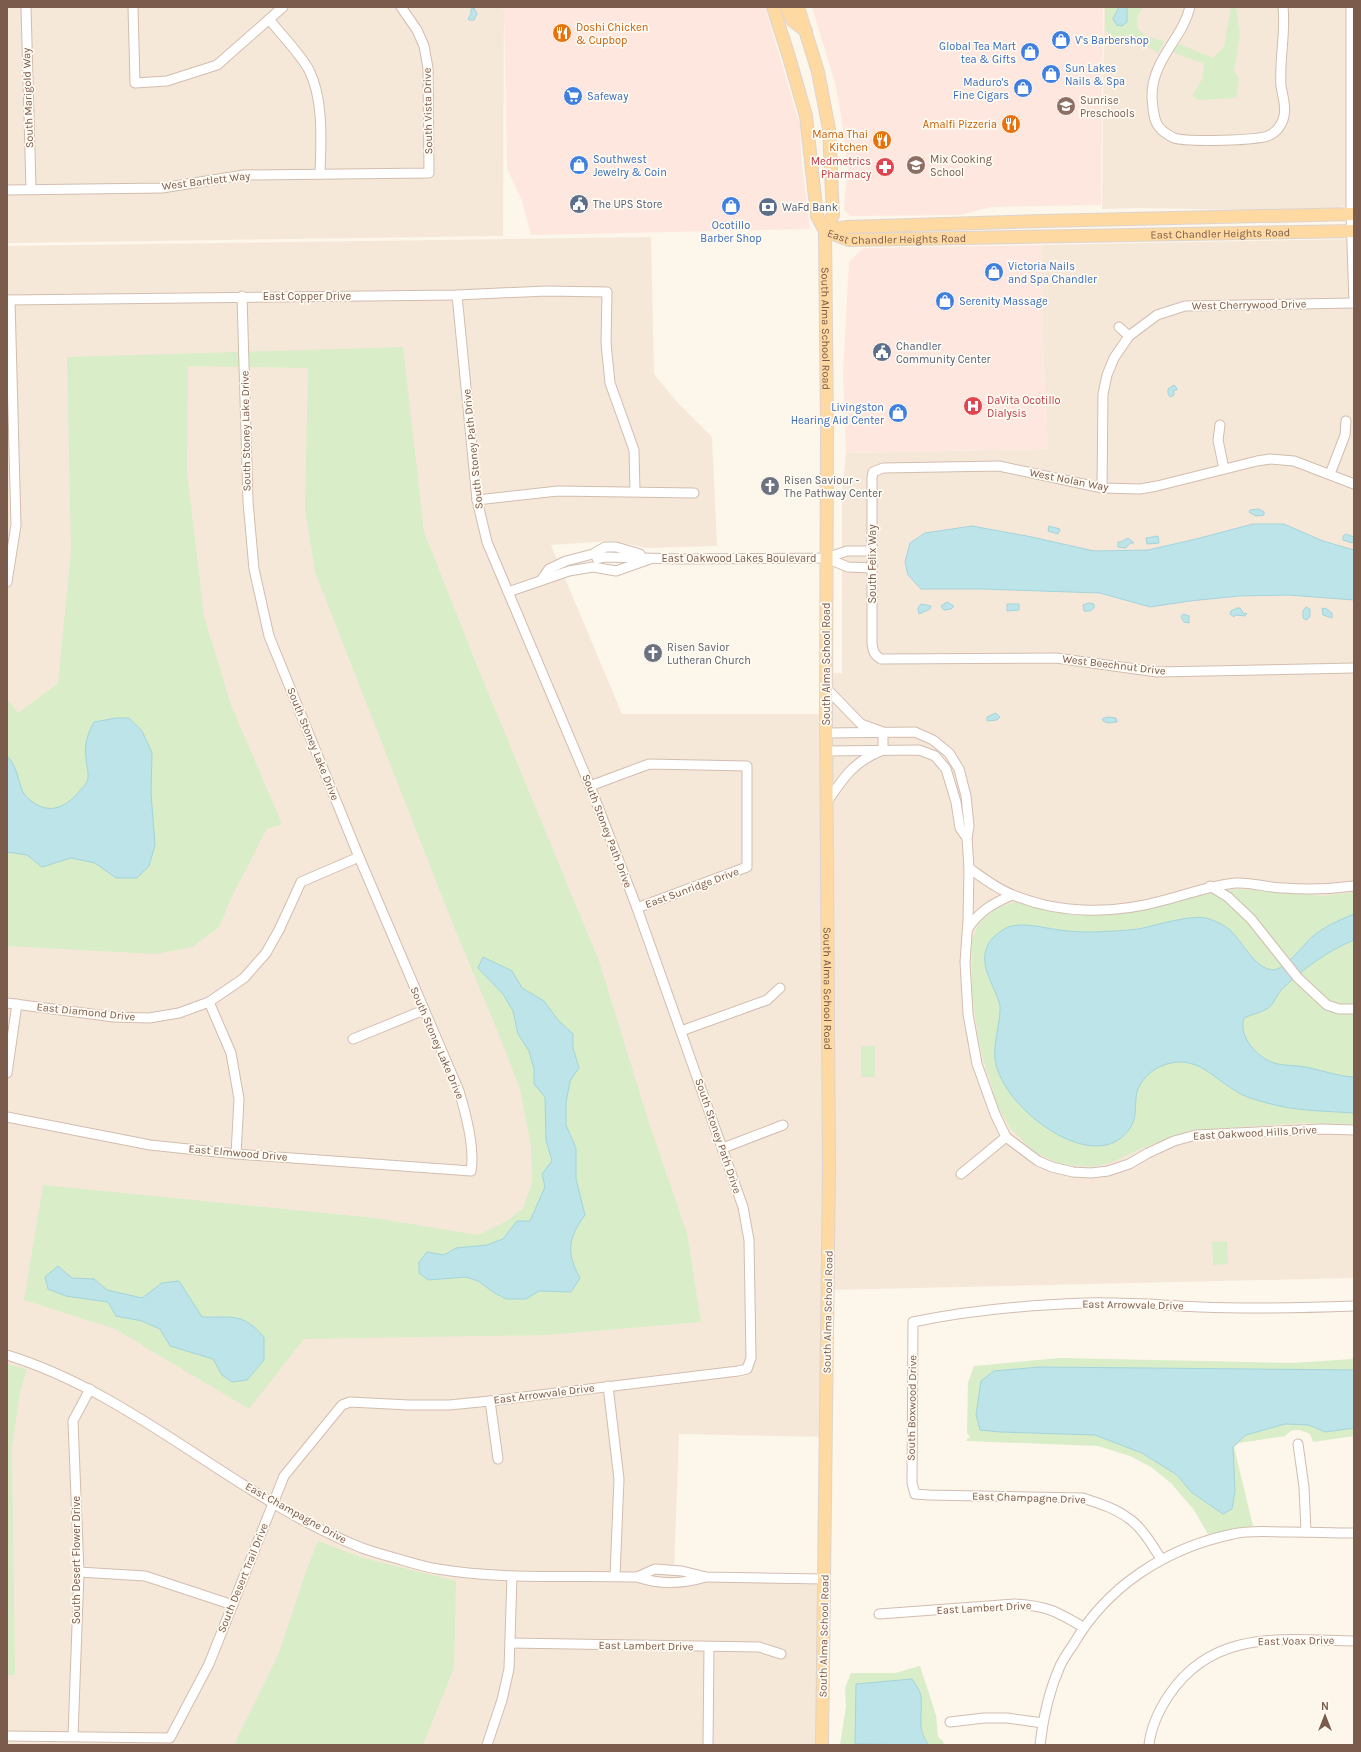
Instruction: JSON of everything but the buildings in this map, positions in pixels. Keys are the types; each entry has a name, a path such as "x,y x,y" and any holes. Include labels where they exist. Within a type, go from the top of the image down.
{"main road":[{"name":"South Alma School Road","path":"773,7 806,116 818,216 825,231 827,427 826,802 829,1168 822,1745"},
{"path":"786,7 792,21 806,31"},
{"name":"South Alma School Road","path":"798,7 818,72 829,129 834,215 825,231"},
{"name":"East Chandler Heights Road","path":"825,231 846,227 1352,214"},
{"name":"East Chandler Heights Road","path":"825,231 849,240 1353,231"}],"street":[{"name":"South Marigold Way","path":"26,7 31,189"},
{"path":"133,7 135,83 167,81 217,65 284,7"},
{"name":"South Vista Drive","path":"400,7 417,30 424,46 428,68 429,173"},
{"path":"1190,7 1182,30 1164,55 1155,78 1152,96 1154,114 1159,127 1173,138 1189,140 1260,139 1272,135 1281,124 1285,111 1280,63 1284,20 1283,7"},
{"path":"1351,7 1354,303"},
{"path":"269,20 300,57 313,81 320,117 320,174"},
{"name":"West Bartlett Way","path":"7,190 162,188 244,175 429,173"},
{"name":"East Copper Drive","path":"8,300 242,296 457,295 546,291 607,292 606,343 610,383 634,450 635,491"},
{"name":"South Stoney Path Drive","path":"457,295 477,500 487,542 590,786 637,908 743,1207 749,1240 751,1358 747,1369"},
{"name":"South Stoney Lake Drive","path":"242,296 248,502 254,569 268,636 359,858 459,1091 465,1110 473,1160 471,1171"},
{"path":"7,582 16,525 8,300"},
{"name":"West Cherrywood Drive","path":"1102,488 1103,394 1107,376 1114,358 1129,336 1157,315 1184,306 1354,303"},
{"path":"1119,327 1129,336"},
{"path":"1330,474 1345,435 1346,421"},
{"path":"1220,424 1218,440 1224,469"},
{"name":"West Nolan Way","path":"873,472 883,468 999,466 1102,488 1140,489 1270,459 1294,461 1354,484"},
{"name":"South Felix Way","path":"873,472 872,642 876,656"},
{"path":"477,500 558,491 694,493"},
{"name":"East Oakwood Lakes Boulevard","path":"508,592 604,557 826,558 847,552 872,551"},
{"name":"East Oakwood Lakes Boulevard","path":"542,579 549,569 566,561 582,557 596,560 616,571 639,564 652,558"},
{"name":"East Oakwood Lakes Boulevard","path":"826,558 848,568 872,568"},
{"name":"West Beechnut Drive","path":"876,656 881,659 1056,658 1157,672 1354,668"},
{"name":"East Oakwood Hills Drive","path":"826,688 861,724 883,732"},
{"path":"883,732 883,750"},
{"name":"East Oakwood Hills Drive","path":"826,733 915,732 933,740 949,753 958,769 966,796 969,826 967,838 969,868 968,928 965,962 968,1014 977,1064 993,1109 1006,1137 1038,1161 1052,1167 1073,1172 1091,1173 1108,1171 1129,1164 1174,1141 1196,1135 1321,1129 1354,1130"},
{"path":"826,751 923,751 926,737"},
{"path":"826,802 848,772 858,762 883,750"},
{"name":"East Oakwood Hills Drive","path":"923,751 935,756 946,769 956,802 960,828 967,838"},
{"name":"East Sunridge Drive","path":"590,786 649,764 747,766 747,868 637,908"},
{"name":"East Diamond Drive","path":"7,1003 114,1017 149,1018 179,1013 209,1002 244,978 266,953 279,930 301,882 359,858"},
{"path":"969,868 1012,895 1037,903 1079,910 1123,910 1165,900 1210,886 1238,883 1283,888 1321,890 1354,886"},
{"path":"1210,886 1228,897 1251,919 1298,978 1326,1005 1339,1009 1354,1009"},
{"path":"968,928 977,916 988,906 1012,895"},
{"path":"681,1030 767,1000 780,988"},
{"path":"209,1002 231,1053 234,1068 239,1099 236,1154"},
{"path":"7,1073 17,1004"},
{"path":"354,1039 424,1010"},
{"name":"East Elmwood Drive","path":"7,1117 150,1144 236,1154 471,1171"},
{"path":"723,1148 784,1125"},
{"path":"961,1174 1006,1137"},
{"name":"East Arrowvale Drive","path":"913,1322 948,1315 1008,1307 1086,1303 1257,1308 1354,1306"},
{"name":"South Boxwood Drive","path":"913,1322 912,1483 915,1494"},
{"name":"East Champagne Drive","path":"7,1355 26,1361 90,1389 273,1502 324,1531 363,1549 436,1569 466,1573 512,1576 637,1577 654,1582 686,1583 706,1577"},
{"name":"East Arrowvale Drive","path":"342,1405 350,1402 409,1405 449,1405 747,1369"},
{"path":"608,1386 619,1479 615,1576"},
{"name":"South Desert Flower Drive","path":"74,1736 79,1572 74,1421 90,1389"},
{"path":"490,1401 498,1459"},
{"name":"South Desert Trail Drive","path":"74,1736 170,1738 209,1664 284,1476 342,1405"},
{"path":"1298,1444 1304,1487 1306,1532"},
{"name":"East Champagne Drive","path":"915,1494 1083,1498 1105,1505 1129,1518 1149,1541 1161,1559"},
{"path":"1040,1745 1043,1723 1051,1690 1061,1665 1083,1627 1105,1601 1126,1582 1161,1559 1203,1542 1234,1534 1258,1531 1354,1533"},
{"name":"East Champagne Drive","path":"637,1577 655,1570 682,1570 706,1577 825,1579"},
{"path":"672,1570 672,1582"},
{"path":"79,1572 145,1576 233,1605"},
{"path":"487,1745 502,1700 509,1669 512,1576"},
{"name":"East Lambert Drive","path":"879,1614 1015,1604 1035,1605 1054,1610 1083,1627"},
{"name":"East Voax Drive","path":"1149,1745 1150,1734 1160,1708 1176,1684 1192,1669 1215,1653 1244,1643 1275,1639 1354,1641"},
{"name":"East Lambert Drive","path":"510,1643 759,1647 781,1654"},
{"path":"708,1745 709,1647"},
{"path":"950,1722 984,1718 1007,1718 1043,1723"},
{"path":"7,1736 74,1736"}],"shaded area":[{"path":"7,7 501,7 504,11 503,236 7,243"},
{"path":"501,7 765,7 800,125 801,154 810,229 531,235 522,201 507,168 504,12"},
{"path":"812,7 1103,7 1101,205 991,207 960,215 851,216 844,210 848,171 841,114 835,83"},
{"path":"1104,7 1354,7 1354,203 1338,208 1246,210 1140,208 1102,209"},
{"path":"651,237 654,374 677,402 712,437 717,546 648,548 612,541 551,545 622,714 826,714 826,673 842,673 842,495 846,453 1048,449 1043,345 1042,245 1354,239 1354,1278 828,1290 827,1437 679,1434 674,1570 706,1577 825,1579 823,1745 7,1745 7,246"},
{"path":"1042,245 1043,345 1048,449 846,453 843,373 849,262 863,248"}],"green space":[{"path":"1105,7 1143,7 1137,17 1138,29 1146,36 1164,41 1158,53 1146,45 1114,37 1105,30"},
{"path":"1231,7 1236,7 1240,34 1234,71 1239,79 1236,98 1198,100 1192,96 1203,78 1204,64 1173,52 1179,44 1213,58 1224,47"},
{"path":"403,347 424,532 480,673 599,961 650,1126 687,1233 701,1322 546,1335 304,1339 249,1409 115,1329 24,1300 43,1185 374,1218 478,1235 505,1222 523,1208 532,1183 531,1146 520,1089 452,922 315,572 305,509 308,368 188,366 187,472 204,616 231,705 282,824 267,829 234,892 219,927 193,947 155,954 7,946 7,699 18,713 58,683 71,552 67,357"},
{"path":"1240,889 1323,896 1354,892 1354,1124 1302,1123 1193,1130 1145,1147 1110,1163 1092,1167 1060,1164 1034,1152 1011,1129 998,1107 981,1052 972,996 972,941 979,923 995,909 1015,902 1060,913 1114,915 1180,901 1206,893"},
{"path":"861,1046 875,1046 875,1077 861,1077"},
{"path":"1227,1241 1228,1264 1213,1265 1212,1242"},
{"path":"1060,1358 1292,1363 1354,1359 1354,1370 1331,1371 1040,1367 1000,1432 1095,1435 1142,1453 1177,1475 1191,1492 1223,1514 1235,1491 1233,1447 1246,1435 1285,1424 1309,1425 1325,1432 1354,1428 1354,1436 1313,1442 1310,1434 1303,1431 1294,1430 1285,1436 1239,1443 1234,1447 1253,1526 1208,1534 1194,1510 1171,1483 1151,1467 1130,1456 1098,1446 966,1440 970,1437 967,1433 968,1383 974,1366"},
{"path":"7,1364 27,1369 20,1392 12,1448 15,1675 7,1675"},
{"path":"318,1541 363,1558 456,1581 454,1668 423,1745 234,1745 279,1653 306,1571"},
{"path":"920,1666 936,1715 938,1737 943,1741 944,1745 929,1745 925,1740 920,1721 921,1695 856,1684 855,1744 857,1745 840,1745 846,1707 845,1688 851,1673 895,1673"}],"water":[{"path":"1119,7 1127,7 1127,22 1122,26 1117,25 1113,19"},
{"path":"474,8 477,14 474,20 469,20 471,9"},
{"path":"1174,385 1177,390 1174,390 1174,395 1170,397 1168,394 1168,389"},
{"path":"1259,509 1264,512 1264,515 1256,516 1249,512 1250,510"},
{"path":"1253,524 1284,524 1323,541 1354,550 1354,600 1289,595 1239,596 1150,607 1100,593 982,589 921,589 908,575 905,562 910,543 925,533 972,526 1032,537 1094,551 1148,550"},
{"path":"1049,526 1060,529 1058,534 1048,531"},
{"path":"1346,534 1354,537 1354,541 1352,543 1343,540 1343,536"},
{"path":"1158,536 1159,543 1147,544 1146,538"},
{"path":"1128,538 1134,543 1130,543 1126,548 1118,547 1118,542"},
{"path":"947,602 954,606 951,609 944,610 941,606"},
{"path":"1089,603 1094,604 1094,608 1090,611 1084,611 1083,605"},
{"path":"921,604 931,606 930,609 919,614 918,608"},
{"path":"1007,604 1019,604 1019,610 1007,611"},
{"path":"1306,607 1310,609 1310,617 1306,620 1303,618 1303,611"},
{"path":"1240,608 1244,614 1247,614 1245,616 1235,615 1234,617 1230,614 1231,611"},
{"path":"1322,608 1327,609 1332,613 1332,618 1323,615"},
{"path":"1183,614 1189,616 1189,623 1184,622 1181,617"},
{"path":"996,713 1000,717 997,720 987,721 987,717"},
{"path":"1107,717 1116,718 1117,722 1108,723 1103,721 1102,719"},
{"path":"116,718 129,718 142,731 152,753 151,793 155,845 149,866 137,878 116,878 95,863 71,858 42,867 27,855 7,852 7,756 14,766 25,795 31,801 45,808 58,807 71,800 87,782 86,743 88,734 94,722"},
{"path":"1354,914 1354,940 1334,949 1298,974 1282,989 1269,1007 1244,1018 1243,1025 1246,1039 1250,1045 1261,1056 1274,1063 1305,1067 1354,1077 1354,1113 1299,1109 1259,1101 1239,1093 1202,1068 1187,1063 1178,1062 1160,1066 1150,1073 1142,1082 1137,1093 1134,1119 1126,1134 1122,1138 1106,1145 1090,1146 1072,1141 1054,1133 1037,1121 1022,1107 1009,1091 1000,1075 995,1059 995,1052 1000,1005 987,972 985,956 987,948 994,936 1008,927 1015,925 1030,925 1078,932 1122,931 1184,919 1209,919 1228,928 1260,965 1273,970 1278,969 1288,962 1312,937 1321,930"},
{"path":"483,957 512,971 522,988 544,1001 558,1020 573,1034 573,1048 579,1068 570,1081 566,1103 566,1125 576,1148 576,1179 585,1215 579,1223 572,1238 572,1261 580,1278 571,1292 539,1291 526,1299 506,1299 478,1281 466,1277 428,1280 419,1273 419,1262 427,1252 444,1255 456,1248 487,1245 503,1239 517,1221 530,1221 545,1187 542,1174 552,1161 546,1140 545,1097 534,1084 534,1069 529,1051 518,1034 513,1011 503,994 478,968"},
{"path":"58,1266 72,1278 94,1279 107,1290 142,1298 162,1283 179,1281 202,1317 236,1318 249,1323 256,1329 264,1337 264,1360 247,1380 232,1382 222,1375 213,1359 170,1346 160,1329 142,1321 116,1316 108,1302 66,1296 48,1289 45,1277"},
{"path":"1040,1367 1354,1370 1354,1428 1325,1432 1309,1425 1285,1424 1246,1435 1233,1447 1235,1491 1232,1509 1223,1514 1191,1492 1177,1475 1142,1453 1095,1435 980,1430 976,1415 981,1381 994,1371"},
{"path":"912,1679 919,1689 921,1696 921,1728 929,1745 855,1744 856,1684"}],"place":[{"name":"Doshi Chicken & Cupbop","path":"562,33"},
{"name":"V's Barbershop","path":"1061,40"},
{"name":"Global Tea Mart tea & Gifts","path":"1030,52"},
{"name":"Sun Lakes Nails & Spa","path":"1051,74"},
{"name":"Maduro's Fine Cigars","path":"1023,88"},
{"name":"Safeway","path":"573,96"},
{"name":"Sunrise Preschools","path":"1066,106"},
{"name":"Amalfi Pizzeria","path":"1011,124"},
{"name":"Mama Thai Kitchen","path":"882,140"},
{"name":"Southwest Jewelry & Coin","path":"579,165"},
{"name":"Mix Cooking School","path":"916,165"},
{"name":"Medmetrics Pharmacy","path":"885,167"},
{"name":"The UPS Store","path":"579,204"},
{"name":"Ocotillo Barber Shop","path":"731,206"},
{"name":"WaFd Bank","path":"768,207"},
{"name":"Victoria Nails and Spa Chandler","path":"994,272"},
{"name":"Serenity Massage","path":"945,301"},
{"name":"Chandler Community Center","path":"882,352"},
{"name":"DaVita Ocotillo Dialysis","path":"973,406"},
{"name":"Livingston Hearing Aid Center","path":"898,413"},
{"name":"Risen Saviour - The Pathway Center","path":"770,486"},
{"name":"Risen Savior Lutheran Church","path":"653,653"}]}
